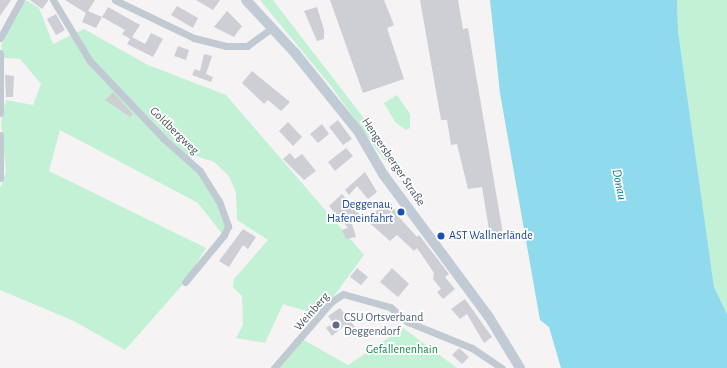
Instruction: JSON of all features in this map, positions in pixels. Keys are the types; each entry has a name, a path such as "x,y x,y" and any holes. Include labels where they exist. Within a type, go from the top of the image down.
{"main road":[{"name":"Hengersberger Straße","path":"246,0 272,28 358,131 383,174 489,317 520,368"}],"street":[{"path":"0,38 21,0"},
{"name":"Goldbergweg","path":"53,0 90,61 164,139 200,171 220,202 228,226 224,235 185,282"},
{"path":"115,0 194,38 226,46 247,46 272,28"},
{"path":"0,53 0,113"},
{"path":"0,135 0,178"},
{"name":"Weinberg","path":"274,368 331,302 343,294 390,307 408,322 472,348 502,368"}],"green space":[{"path":"26,0 39,8 53,44 84,29 148,65 226,95 364,255 320,315 283,304 265,343 236,338 243,325 242,296 233,287 234,279 268,240 237,220 236,193 229,176 214,162 193,155 187,160 200,172 219,202 228,226 223,235 198,203 60,130 49,171 206,248 185,282 125,350 74,321 0,290 0,188 6,172 1,122 6,100 33,105 41,84 20,59 4,58 1,46 9,26"},
{"path":"260,0 273,0 399,164 384,160 331,86"},
{"path":"677,0 727,0 727,314 714,287 678,31"},
{"path":"397,95 410,114 410,128 406,130 395,122 384,103"},
{"name":"Gefallenenhain","path":"403,328 457,368 274,368 302,339 348,365"}],"water":[{"name":"Donau","path":"490,0 677,0 678,31 714,287 727,314 727,368 561,368 549,327 540,320 500,93"}],"building":[{"path":"0,0 11,0 0,16"},
{"path":"30,0 48,0 48,1 42,9"},
{"path":"65,0 95,0 88,11 102,17 96,28 82,22 86,13"},
{"path":"196,0 220,0 213,10"},
{"path":"330,0 384,0 394,25 387,28 404,79 363,93"},
{"path":"420,0 458,0 463,29 468,28 503,234 490,236 482,187 468,189 457,144 451,145 447,120 441,120"},
{"path":"177,6 198,18 193,28 171,15"},
{"path":"108,7 140,25 132,37 145,44 151,33 163,39 153,57 127,44 130,39 122,34 125,30 102,17"},
{"path":"317,7 324,30 324,39 317,41 304,11"},
{"path":"227,11 242,26 234,37 214,27"},
{"path":"56,14 65,30 56,35 47,19"},
{"path":"178,46 189,50 186,60 174,56"},
{"path":"204,54 212,56 206,74 213,77 211,82 192,75 195,69 200,71"},
{"path":"252,71 290,102 281,111 268,100 264,104 242,83"},
{"path":"5,75 14,76 13,97 6,97"},
{"path":"113,92 133,114 130,117 105,100"},
{"path":"338,120 352,139 343,145 329,127"},
{"path":"288,122 302,137 293,146 279,131"},
{"path":"322,124 329,134 318,143 310,134"},
{"path":"346,148 353,156 335,171 328,162"},
{"path":"290,153 295,159 302,154 316,171 304,180 283,159"},
{"path":"365,172 377,192 368,199 357,186 349,195 345,190"},
{"path":"342,194 361,216 352,224 356,237 346,239 342,230 348,228 329,206"},
{"path":"390,201 398,216 417,237 419,235 449,274 445,277 455,289 443,299 437,292 441,289 433,279 434,273 417,248 414,251 397,235 390,241 365,219"},
{"path":"243,229 256,237 248,249 243,245 229,267 219,261"},
{"path":"357,268 368,277 361,285 350,277"},
{"path":"392,268 409,284 398,297 380,282"},
{"path":"465,299 492,337 484,343 467,314 460,319 451,309"},
{"path":"340,308 355,327 349,332 344,326 332,336 326,328 333,323 328,316"},
{"path":"459,348 469,357 462,364 452,355"}],"place":[{"name":"Deggenau, Hafeneinfahrt","path":"401,212"},
{"name":"AST Wallnerlände","path":"441,236"},
{"name":"CSU Ortsverband Deggendorf","path":"336,325"}]}
